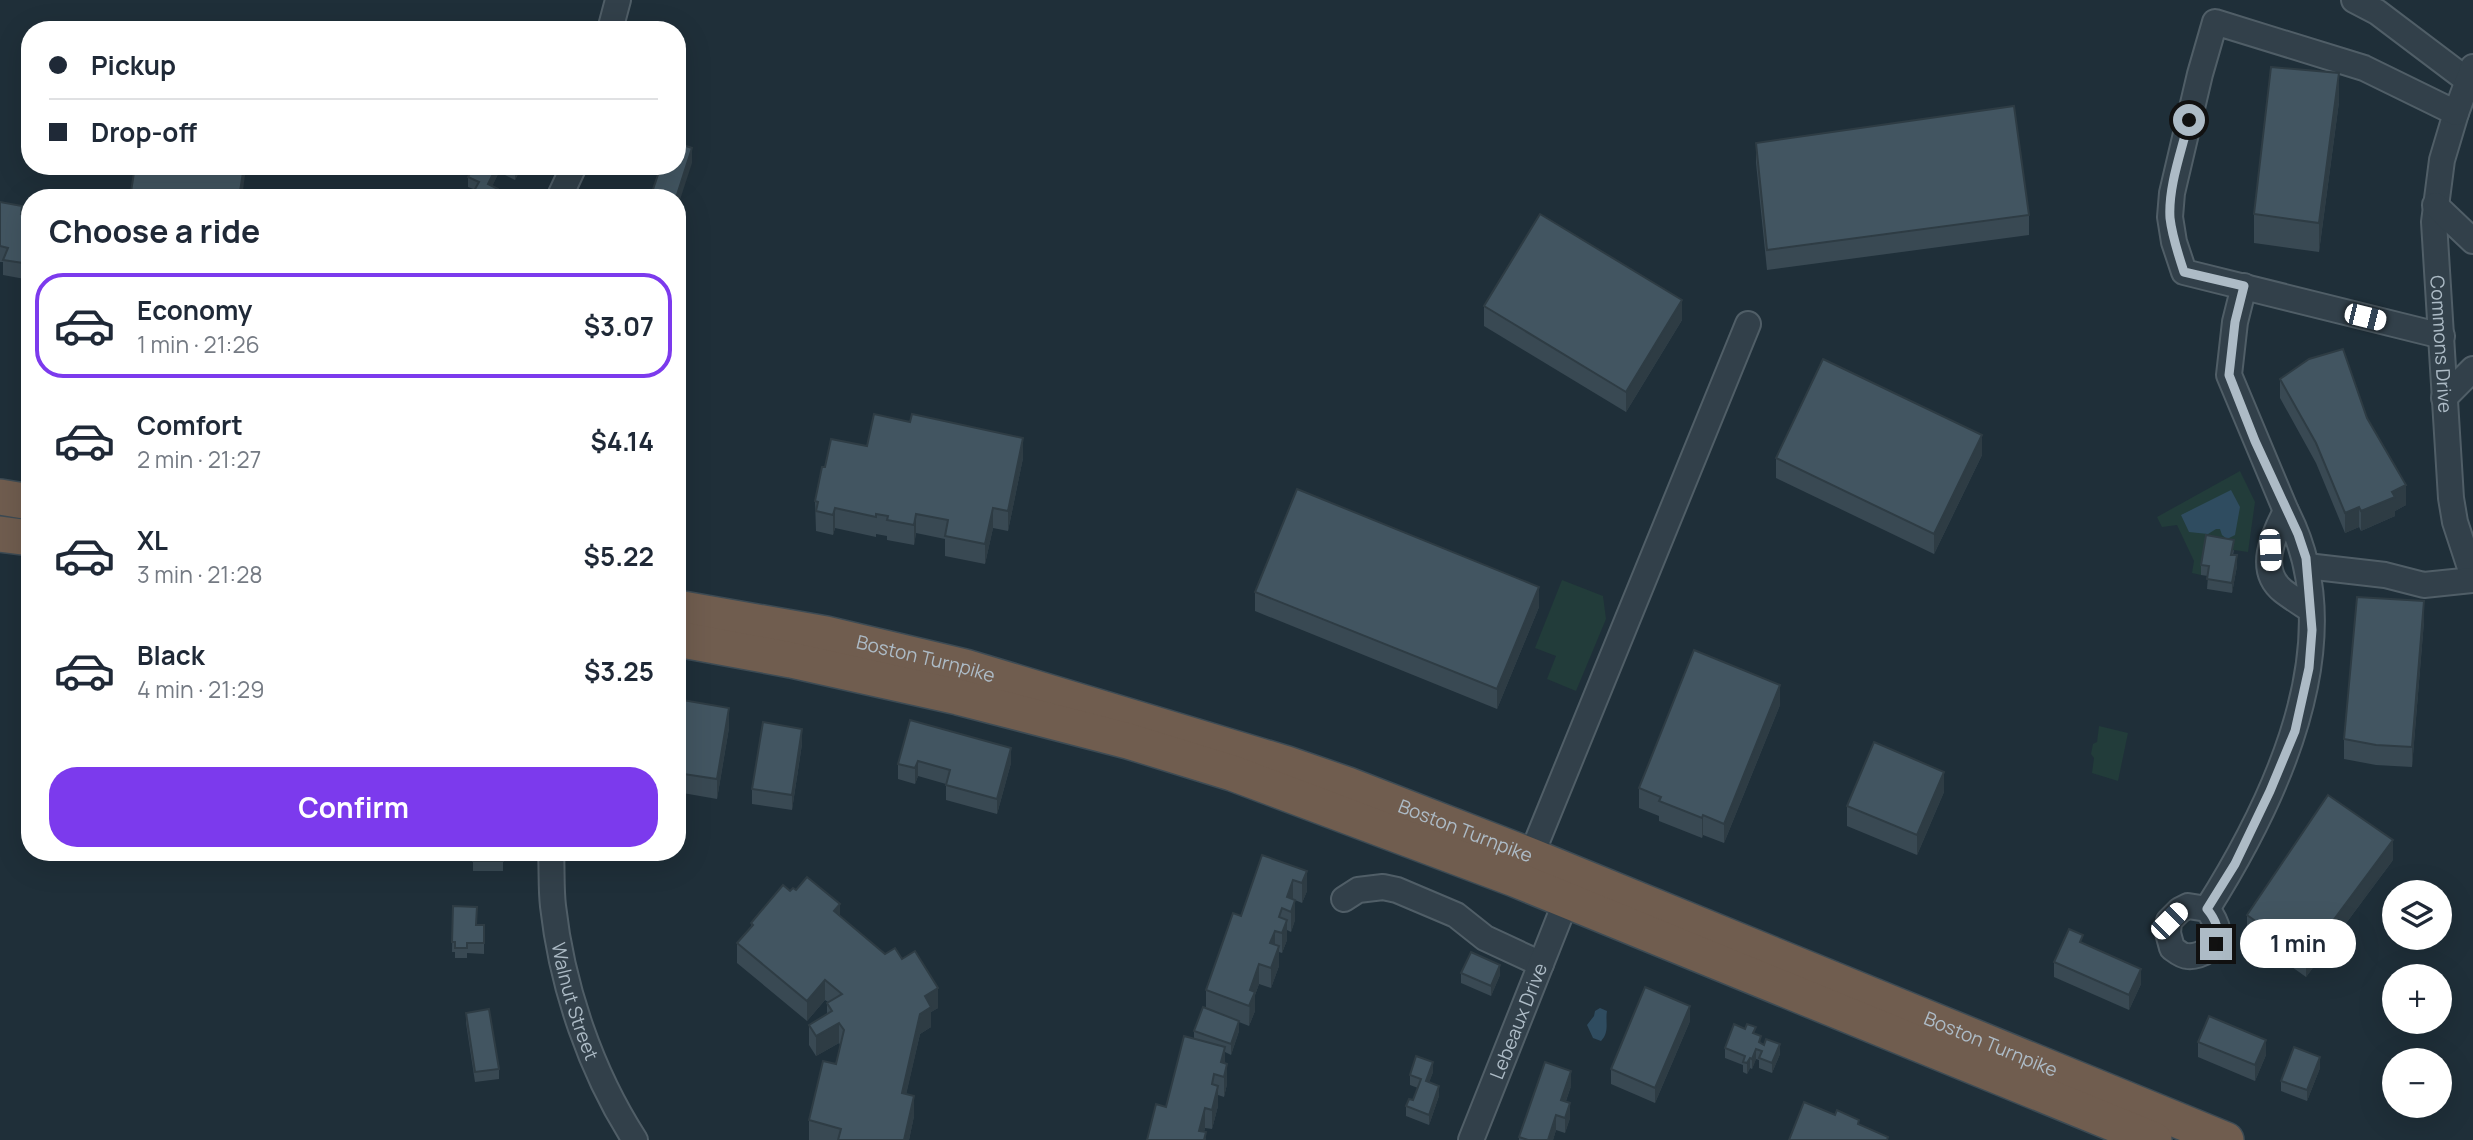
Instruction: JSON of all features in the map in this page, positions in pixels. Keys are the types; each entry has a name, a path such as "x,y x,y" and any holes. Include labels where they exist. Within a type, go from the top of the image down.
{"highway":[{"path":"0,498 21,501"},
{"path":"0,534 21,537"},
{"name":"Boston Turnpike","path":"686,610 849,639 965,667 1287,764 1348,785 1531,856 2226,1140"},
{"name":"Boston Turnpike","path":"686,641 884,680 1027,714 1232,773 1566,901 2154,1140"}],"street":[{"path":"612,21 618,0"},
{"path":"2354,0 2377,12 2470,74"},
{"path":"2442,336 2184,272 2174,242 2170,217 2179,163 2218,11 2364,68 2456,113"},
{"name":"Commons Drive","path":"2470,74 2444,149 2435,205 2444,398 2453,510 2473,579"},
{"path":"2435,205 2473,241"},
{"path":"2207,909 2239,857 2270,791 2295,731 2309,668 2311,610 2306,566 2298,534 2229,375 2235,322 2244,286"},
{"path":"1531,856 1748,324"},
{"path":"2444,398 2473,369"},
{"path":"2286,511 2275,531 2270,550 2271,574 2283,591 2311,610"},
{"path":"2306,566 2385,575 2424,585 2473,579"},
{"name":"Walnut Street","path":"551,861 553,906 561,954 574,1003 591,1053 621,1119 635,1140"},
{"path":"1344,899 1358,890 1383,887 1397,890 1456,915 1485,938 1541,964"},
{"name":"Lebeaux Drive","path":"1471,1140 1566,901"}],"green space":[{"path":"2240,471 2255,502 2248,552 2234,550 2201,575 2192,573 2194,561 2177,525 2162,527 2157,517"},
{"path":"1562,580 1603,596 1606,619 1576,691 1547,679 1556,656 1535,648"},
{"path":"2099,726 2128,733 2118,781 2092,773 2094,758 2091,754 2093,744 2097,742"}],"water":[{"path":"2231,490 2240,507 2235,535 2227,539 2220,529 2208,534 2189,532 2181,515"},
{"path":"1600,1008 1607,1011 1606,1030 1601,1041 1593,1038 1587,1025 1595,1011"}],"building":[{"path":"2271,67 2339,73 2319,223 2254,214"},
{"path":"2014,106 2029,215 1767,250 1756,143"},
{"path":"686,146 692,148 686,167"},
{"path":"134,175 243,175 240,189 131,189"},
{"path":"492,175 488,184 498,189 475,189 479,182 468,177"},
{"path":"658,175 683,175 679,189 653,189"},
{"path":"0,202 21,206 21,263 3,260 8,248 0,246"},
{"path":"1540,214 1682,300 1626,392 1484,306"},
{"path":"2343,349 2367,418 2406,485 2392,492 2395,497 2361,511 2359,507 2345,513 2316,443 2280,379 2309,359"},
{"path":"1823,359 1982,435 1934,534 1776,458"},
{"path":"874,414 910,422 912,414 1023,438 1008,511 993,508 985,544 945,536 948,520 916,514 914,525 887,520 888,516 876,514 876,517 835,508 833,515 816,511 818,502 815,501 822,467 825,467 831,439 867,446"},
{"path":"1297,489 1539,587 1497,689 1255,592"},
{"path":"2206,535 2234,540 2231,555 2237,555 2232,583 2207,579 2209,566 2201,565"},
{"path":"2357,597 2424,601 2412,747 2376,745 2344,739"},
{"path":"1694,650 1780,685 1724,824 1659,801 1661,797 1639,788"},
{"path":"686,701 729,708 717,779 686,774"},
{"path":"910,720 1011,748 997,799 946,785 950,770 918,761 915,768 898,764"},
{"path":"763,722 802,729 792,795 752,789"},
{"path":"1874,742 1944,772 1917,835 1847,806"},
{"path":"2328,795 2393,840 2306,957 2247,915"},
{"path":"1262,855 1307,871 1302,883 1293,880 1287,897 1295,900 1291,912 1282,908 1279,917 1287,920 1282,933 1275,931 1270,943 1279,946 1271,968 1259,964 1250,990 1255,992 1249,1006 1206,990 1233,913 1241,916"},
{"path":"807,877 840,904 834,911 885,954 895,948 902,959 915,951 938,988 925,996 931,1007 920,1014 902,1093 914,1096 904,1140 838,1140 841,1129 809,1120 823,1061 836,1064 844,1030 839,1023 816,1036 809,1025 832,1011 827,1003 842,994 825,980 807,1001 737,943 783,885 790,891 793,888 796,890"},
{"path":"453,906 477,907 476,925 484,925 484,943 467,943 467,948 455,948 455,942 452,942"},
{"path":"2069,929 2083,935 2080,942 2141,969 2129,995 2054,962"},
{"path":"1471,952 1500,965 1491,986 1461,973"},
{"path":"1645,987 1690,1006 1655,1088 1611,1069"},
{"path":"1203,1007 1239,1021 1231,1044 1194,1031"},
{"path":"489,1009 499,1069 475,1072 466,1013"},
{"path":"2209,1016 2266,1040 2255,1065 2198,1042"},
{"path":"1734,1024 1745,1029 1747,1024 1756,1027 1753,1033 1761,1036 1759,1042 1764,1045 1766,1039 1780,1044 1772,1063 1759,1058 1762,1051 1756,1049 1747,1063 1743,1062 1745,1056 1725,1048"},
{"path":"1184,1036 1225,1047 1221,1062 1227,1064 1224,1077 1214,1074 1212,1084 1218,1086 1212,1110 1205,1108 1199,1131 1206,1132 1204,1140 1147,1140 1156,1104 1166,1107"},
{"path":"2294,1047 2320,1057 2307,1090 2281,1081"},
{"path":"1416,1056 1433,1062 1426,1081 1439,1086 1429,1115 1406,1106 1409,1099 1413,1100 1421,1079 1410,1075"},
{"path":"1545,1062 1571,1071 1561,1100 1570,1103 1565,1118 1556,1115 1548,1140 1528,1140 1519,1137"},
{"path":"1804,1102 1835,1115 1837,1110 1859,1120 1858,1124 1888,1137 1887,1140 1789,1140"}],"route":[{"path":"2189,120 2172,193 2170,217 2174,242 2184,272 2244,286 2235,322 2229,375 2232,388 2298,534 2306,558 2312,630 2309,668 2295,731 2235,864 2207,909 2214,919 2218,934 2216,944"}]}
